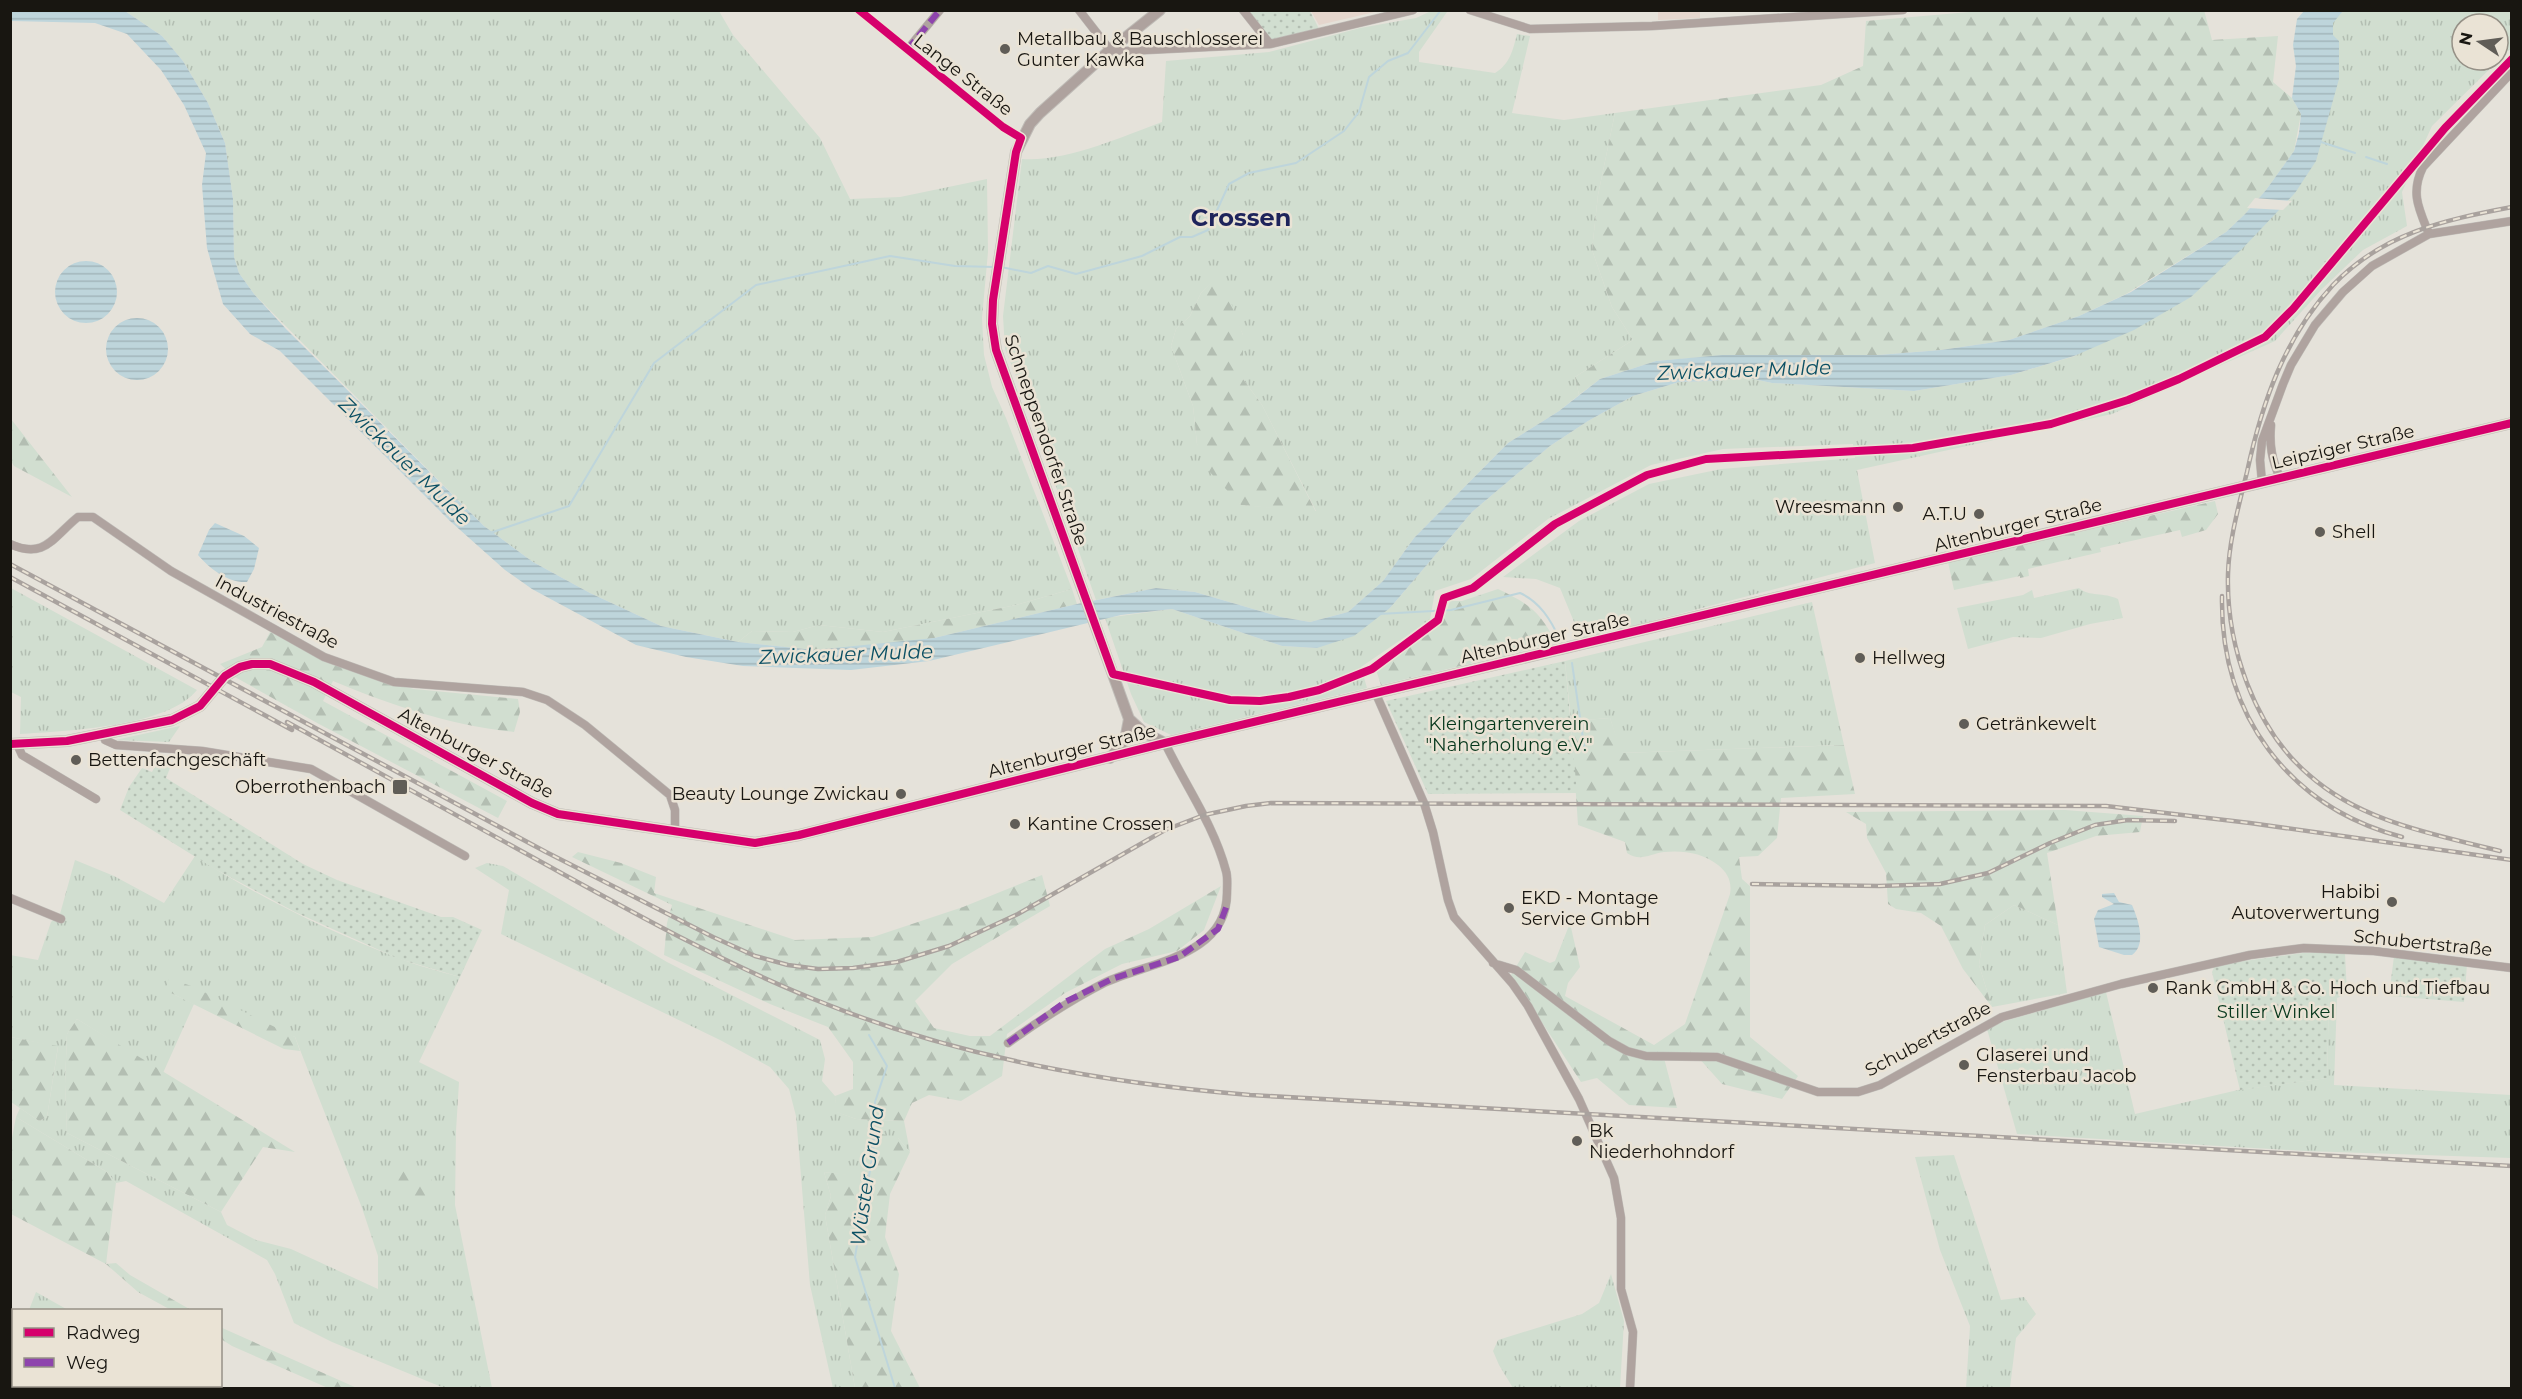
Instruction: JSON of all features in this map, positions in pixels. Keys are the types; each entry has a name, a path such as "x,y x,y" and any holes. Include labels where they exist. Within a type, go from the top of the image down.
{"street":[{"name":"Lange Straße","path":"859,10 1003,127 1022,138"},
{"path":"907,50 940,10"},
{"path":"1079,10 1110,50 1270,45 1413,10"},
{"name":"Schneppendorfer Straße","path":"1129,719 996,350 992,324 993,300 1016,152 1022,138 1040,113 1110,50 1160,10"},
{"path":"1243,10 1270,45"},
{"path":"1470,10 1530,29 1652,26 1903,10"},
{"path":"2428,234 2415,193 2417,180 2423,167 2511,72"},
{"path":"2262,482 2260,460 2262,441 2291,365 2315,325 2343,292 2372,266 2428,234 2511,221"},
{"path":"2272,412 2269,440 2272,459 2280,478"},
{"name":"Leipziger Straße","path":"2181,500 2511,423"},
{"name":"Altenburger Straße","path":"14,744 42,744 104,735 172,720 200,706 225,676 252,664 270,663 314,682 541,807 558,814 755,843 799,835 1165,743 2181,500"},
{"name":"Industriestraße","path":"10,544 32,551 44,548 78,517 93,517 171,571 324,657 394,682 523,692 547,700 585,725 670,795 675,810 675,831"},
{"path":"1376,694 1424,803 1454,917 1512,983 1542,1030 1579,1099 1614,1178 1621,1218 1621,1289 1633,1332 1630,1389"},
{"path":"1129,719 1143,732 1165,743"},
{"path":"1109,758 1125,740 1129,719"},
{"path":"104,735 105,740 116,746 202,751 311,769 465,856"},
{"name":"Altenburger Straße","path":"1008,1043 1065,1002 1113,979 1179,957 1218,929 1227,905 1227,872 1204,815 1165,743"},
{"name":"Altenburger Straße","path":"14,744 22,755 96,800"},
{"path":"10,898 61,919"},
{"name":"Schubertstraße","path":"1493,963 1516,970 1610,1041 1627,1050 1664,1058 1717,1057 1800,1087 1834,1093 1858,1092 1880,1085 2002,1017 2121,984 2250,955 2304,948 2373,951 2511,968"}],"shaded area":[{"path":"1311,11 1379,11 1319,25"},
{"path":"1658,11 1700,11 1700,18 1658,20"}],"green space":[{"path":"1992,10 2204,10 2212,40 2278,36 2273,82 2292,98 2301,114 2294,151 2266,190 2226,232 2126,294 2079,316 2009,340 1941,350 1878,355 1727,355 1656,361 1600,379 1579,395 1575,377 1633,340 1612,307 1592,250 1598,195 1615,113 1821,85 1863,66 1866,21"},
{"path":"125,11 719,11 733,35 820,138 850,199 900,197 987,179 988,252 982,318 984,355 992,387 1072,589 1016,605 883,632 819,625 793,632 752,631 738,642 661,626 590,593 533,562 484,526 254,294 239,273 234,257 233,199 225,143 208,103 183,61 162,36"},
{"path":"1243,11 1310,11 1321,33 1270,44"},
{"path":"2343,11 2511,11 2510,49 2510,12 2450,12 2450,72 2487,72 2432,126 2402,192 2407,226 2363,250 2322,289 2275,341 2112,414 1857,470 1875,563 1578,640 1577,629 1560,588 1536,579 1503,577 1579,521 1649,484 1721,469 1855,458 1853,444 1723,449 1651,465 1548,519 1471,579 1435,591 1430,620 1361,667 1367,688 1171,735 1144,722 1131,694 1105,618 1172,609 1282,646 1317,648 1390,608 1472,512 1550,446 1588,421 1633,396 1679,382 1744,377 1772,383 1914,391 2011,375 2075,356 2295,193 2333,35 2333,22"},
{"path":"1429,12 1447,12 1419,52 1419,62 1495,73 1507,61 1517,34 1530,36 1512,113 1564,120 1615,113 1598,195 1592,250 1612,307 1633,340 1575,377 1579,395 1559,411 1508,443 1414,538 1383,581 1348,612 1310,622 1281,617 1195,592 1156,588 1096,600 1024,396 1005,349 1003,316 1022,159 1057,157 1075,153 1162,122 1166,61 1269,52 1360,28 1416,18","holes":["1217,277 1243,335 1243,379 1262,405 1316,511 1241,505 1197,444 1193,406 1171,346 1176,329 1190,316 1201,293"]},
{"path":"1217,276 1224,284 1243,335 1243,379 1262,405 1316,512 1241,505 1206,468 1197,444 1193,406 1171,346 1176,329 1190,316 1201,293"},
{"path":"11,419 72,497 14,466 11,461"},
{"path":"2215,501 2218,514 2206,530 2182,537 2180,530 2100,548 2101,552 2028,569 2029,576 1954,590 1948,562"},
{"path":"11,588 197,690 183,702 163,712 140,719 88,729 20,734 21,697 11,692"},
{"path":"2079,588 2087,593 2118,599 2123,618 2090,624 2041,638 2013,637 1968,649 1957,608 2023,595 2032,590 2034,598"},
{"path":"1072,589 1077,604 934,638 877,646 814,650 738,642 752,631 793,632 819,625 883,632 1016,605"},
{"path":"1498,589 1533,610 1545,623 1556,643 1381,685 1376,670 1443,622 1450,601 1462,601"},
{"path":"1812,602 1844,745 1621,753 1610,718 1571,721 1565,661"},
{"path":"270,632 375,679 414,689 518,699 520,712 514,732 466,725 422,713 333,681 323,701 507,801 498,818 319,724 235,677 220,664 262,647"},
{"name":"Kleingartenverein \"Naherholung e.V.\"","path":"1565,661 1577,793 1428,794 1386,701"},
{"path":"1610,718 1622,753 1844,745 1855,794 1781,798 1777,838 1758,856 1739,857 1742,879 1750,886 1750,1037 1798,1076 1782,1099 1722,1084 1697,1056 1664,1058 1677,1108 1629,1105 1597,1078 1581,1082 1511,975 1525,952 1550,963 1555,961 1570,923 1580,967 1568,983 1565,996 1654,1045 1685,1024 1730,894 1730,882 1718,865 1699,855 1671,851 1636,857 1627,853 1625,842 1578,825 1571,721"},
{"path":"180,726 169,742 115,740"},
{"path":"159,759 172,763 166,778 303,864 337,880 441,917 453,917 482,930 460,977 399,959 295,912 215,869 120,810 129,787 142,768 152,772"},
{"path":"2065,810 2143,816 2140,832 2096,836 2047,853 2058,925 2014,905 1985,925 1979,965 1992,1007 1963,969 1941,926 1921,913 1896,909 1888,904 1886,873 1867,838 1866,824 1846,812"},
{"path":"578,852 621,863 656,877 654,893 795,940 873,937 963,907 1042,875 1050,906 952,964 915,1001 934,1028 970,1036 990,1036 1105,949 1149,929 1221,886 1204,930 1177,951 1122,964 1065,993 1007,1034 1002,1076 961,1101 929,1095 912,1103 904,1121 856,1119 836,1112 835,1096 853,1089 853,1062 828,1027 770,1004 664,955 667,923 672,905 572,857"},
{"path":"195,856 268,899 320,925 406,961 460,977 419,1062 459,1082 455,1205 492,1388 444,1388 332,1342 294,1323 275,1274 267,1260 126,1181 116,1183 107,1172 16,1117 20,1108 39,1121 47,1117 58,1047 11,1037 10,955 38,960 51,922 60,914 75,860 114,876 164,903","holes":["171,993 295,1037 362,1208 378,1256 378,1289 291,1249 256,1240 227,1225 221,1212 67,1133 65,1084 67,1034 77,1019 163,1073 194,1004"]},
{"path":"487,863 503,866 667,962 820,1040 825,1059 822,1081 835,1096 837,1112 856,1119 904,1121 910,1152 898,1138 861,1177 824,1172 831,1196 825,1215 855,1388 833,1388 810,1285 796,1116 789,1089 770,1067 720,1040 501,934 509,890 475,868"},
{"path":"2014,905 2058,925 2067,993 1992,1007 1979,965 1985,925"},
{"name":"Stiller Winkel","path":"2303,953 2345,953 2347,994 2329,996 2327,1078 2240,1090 2212,972 2215,965"},
{"path":"2394,956 2467,965 2464,1002 2389,996"},
{"path":"169,978 194,987 295,1037 300,1051 284,1049 171,993 166,988"},
{"path":"2106,992 2135,1114 2238,1090 2327,1078 2329,995 2347,994 2337,998 2334,1085 2511,1095 2511,1158 2306,1151 2017,1134 1987,1029 2005,1021"},
{"path":"77,1019 295,1152 263,1147 221,1212 67,1133 65,1084 67,1034"},
{"path":"10,1037 58,1046 47,1117 39,1121 11,1102"},
{"path":"16,1117 107,1172 116,1183 106,1264 11,1214 11,1143"},
{"path":"878,1133 898,1138 910,1152 890,1194 885,1237 899,1274 891,1331 920,1388 855,1388 825,1215 831,1196 824,1172 861,1176"},
{"path":"1954,1155 2001,1300 2024,1297 2036,1314 2016,1338 2010,1388 1966,1388 1970,1326 1940,1250 1915,1157"},
{"path":"418,1166 434,1166 428,1202 411,1197 395,1188 401,1171"},
{"path":"116,1263 130,1275 189,1309 169,1309 138,1292 106,1264"},
{"path":"1611,1274 1624,1321 1620,1388 1513,1388 1493,1351 1498,1340 1582,1314 1599,1303"},
{"path":"36,1292 66,1309 29,1309"},
{"path":"222,1328 357,1388 328,1388 222,1340"},
{"path":"12,1381 12,1387 200,1388 11,1388"}],"water":[{"name":"Zwickauer Mulde","path":"11,11 125,11 162,36 183,61 208,103 225,143 233,199 234,257 239,273 254,294 286,329 484,526 533,562 590,593 661,626 738,642 814,650 934,638 1156,588 1195,592 1281,617 1310,622 1348,612 1383,581 1414,538 1508,443 1559,411 1600,379 1656,361 1722,355 1878,355 1941,350 2009,340 2079,316 2131,292 2226,232 2266,190 2294,151 2299,133 2301,114 2292,98 2296,66 2293,45 2297,19 2304,11 2343,11 2333,23 2333,35 2339,41 2339,79 2316,161 2295,193 2242,249 2191,297 2134,330 2074,356 2011,375 1914,391 1772,383 1744,377 1679,382 1633,396 1588,421 1550,446 1472,512 1390,608 1354,636 1317,648 1282,646 1172,609 1121,615 929,661 851,670 743,666 686,657 636,645 532,589 505,570 450,521 280,351 250,334 223,304 207,248 202,185 206,153 184,105 161,70 127,34 95,23 11,21"},
{"path":"80,261 92,261 108,270 115,280 117,292 115,304 108,314 92,323 80,323 69,318 60,309 55,298 55,286 60,275 69,266"},
{"path":"131,318 143,318 159,327 166,337 168,349 166,361 159,371 143,380 131,380 120,375 111,366 106,355 106,343 111,332 120,323"},
{"path":"215,523 244,536 259,548 254,569 247,582 226,578 198,555 209,530"},
{"path":"2114,893 2119,902 2132,905 2137,917 2140,938 2137,950 2132,955 2124,955 2099,947 2094,919 2098,910 2114,904 2102,897 2102,894"}],"pier":[{"path":"2255,198 2292,201 2283,210 2247,208"}],"waterway":[{"path":"1001,267 1031,273 1048,266 1076,274 1142,256 1180,237 1192,237 1208,230 1229,184 1249,173 1296,163 1344,131 1359,112 1369,77 1388,61 1408,53 1441,10"},
{"path":"2321,142 2355,153"},
{"path":"2366,157 2387,164"},
{"path":"490,533 569,506 654,363 756,285 890,256 955,266 995,267"},
{"path":"1379,614 1451,610 1520,593 1544,612 1560,640"},
{"path":"1572,663 1585,752"},
{"name":"Wüster Grund","path":"869,1035 887,1066 875,1102 873,1153 855,1257 895,1388"}],"railway":[{"path":"2500,851 2424,832 2375,815 2330,791 2290,756 2273,734 2247,684 2232,629 2228,574 2230,548 2238,510 2268,396 2288,349 2316,305 2352,267 2394,241 2416,231 2462,217 2512,207"},
{"path":"10,564 546,852 713,937 755,956 788,965 818,969 853,968 897,962 949,946 1018,914 1165,830 1204,815 1271,803 2106,806 2250,823 2512,860"},
{"path":"10,577 292,730"},
{"path":"2222,596 2224,639 2233,679 2248,716 2268,750 2294,779 2326,803 2361,823 2402,837"},
{"path":"287,722 621,906 756,974 877,1023 929,1039 1035,1065 1142,1083 1250,1095 2512,1166"},
{"path":"1752,884 1879,886 1940,884 1988,873 2050,843 2095,825 2128,820 2175,821"}],"marked path":[{"path":"907,50 940,10"},
{"path":"1008,1043 1065,1002 1112,979 1179,957 1218,929 1227,905"}],"cycle path":[{"path":"859,10 1003,127 1021,138 1016,152 993,300 992,324 996,350 1113,674 1230,700 1260,701 1319,690 1372,669 1438,620 1444,598 1473,588 1555,524 1647,475 1706,459 1913,448 2051,424 2128,400 2179,379 2265,337 2293,309 2445,128 2512,59"},
{"path":"10,744 67,741 172,720 200,706 225,676 240,667 270,664 314,682 532,803 558,814 755,843 799,835 1165,743 2512,423"}],"place":[{"name":"Metallbau & Bauschlosserei Gunter Kawka","path":"1005,49"},
{"name":"Wreesmann","path":"1898,507"},
{"name":"A.T.U","path":"1979,514"},
{"name":"Shell","path":"2320,532"},
{"name":"Hellweg","path":"1860,658"},
{"name":"Getränkewelt","path":"1964,724"},
{"name":"Bettenfachgeschäft","path":"76,760"},
{"name":"Oberrothenbach","path":"400,787"},
{"name":"Beauty Lounge Zwickau","path":"901,794"},
{"name":"Kantine Crossen","path":"1015,824"},
{"name":"Habibi Autoverwertung","path":"2392,902"},
{"name":"EKD - Montage Service GmbH","path":"1509,908"},
{"name":"Rank GmbH & Co. Hoch und Tiefbau","path":"2153,988"},
{"name":"Glaserei und Fensterbau Jacob","path":"1964,1065"},
{"name":"Bk Niederhohndorf","path":"1577,1141"}],"district":[{"name":"Crossen","path":"1241,218"}]}
